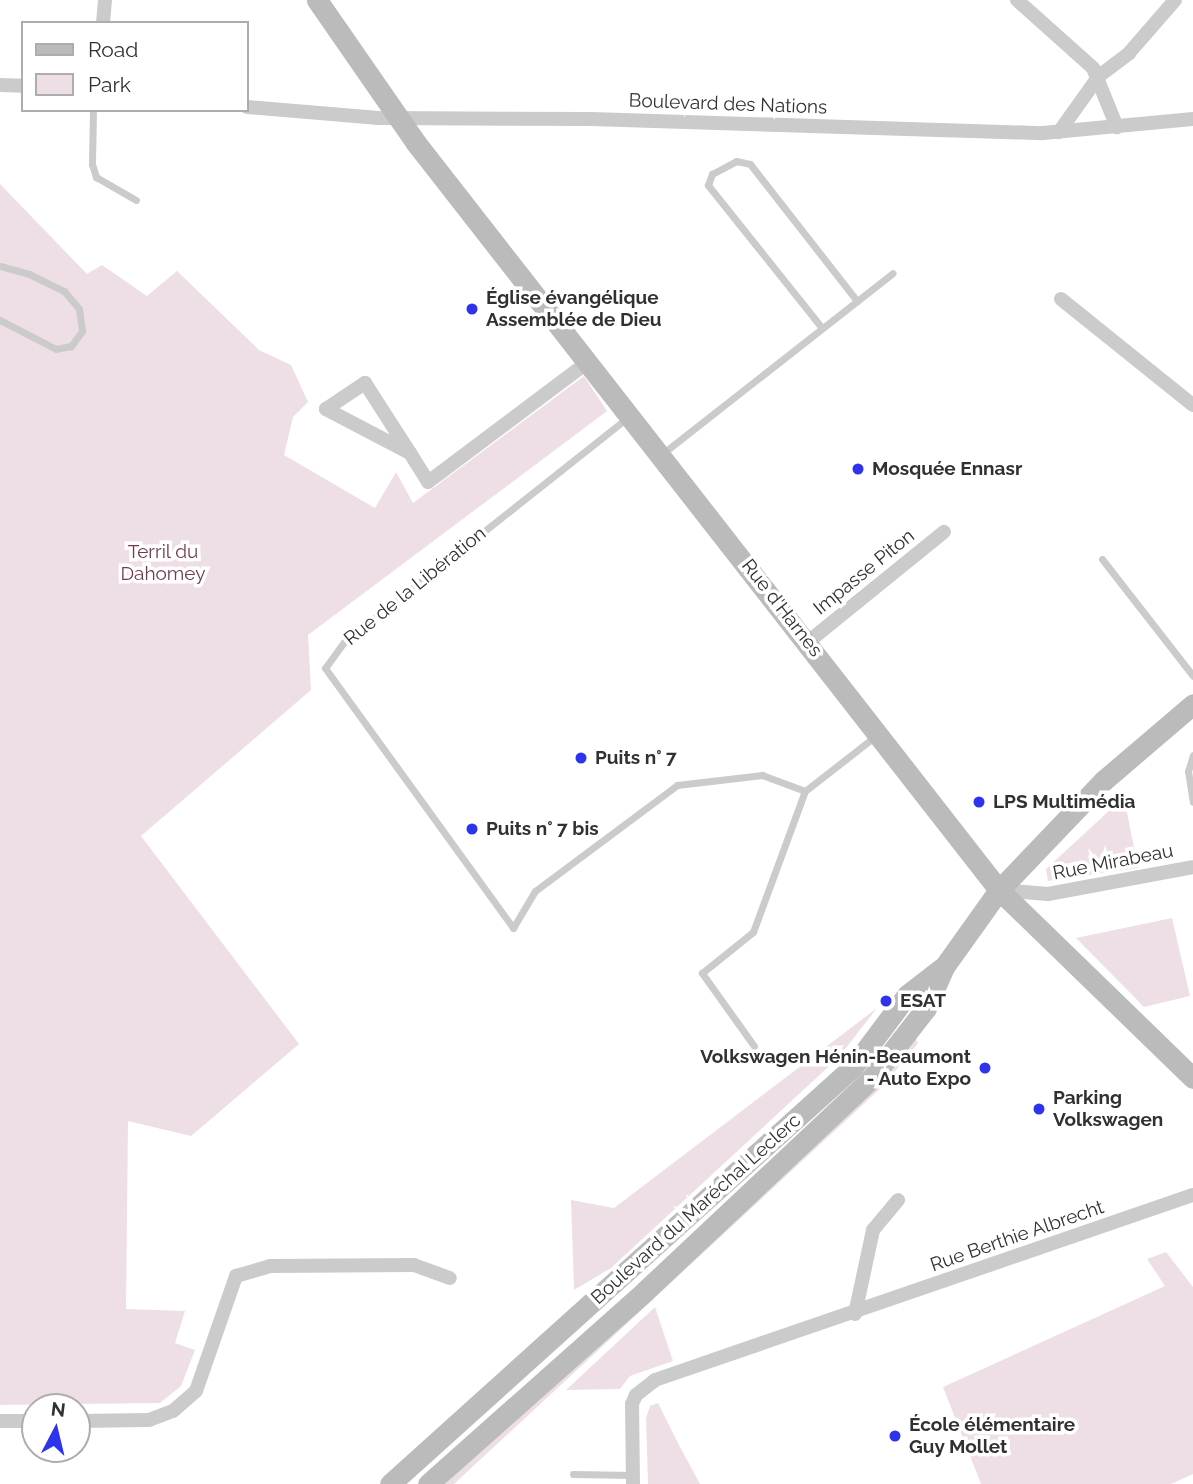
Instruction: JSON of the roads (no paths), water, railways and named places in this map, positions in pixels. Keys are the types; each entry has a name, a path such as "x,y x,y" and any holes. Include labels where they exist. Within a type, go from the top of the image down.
{"main road":[{"path":"317,0 396,116"},
{"name":"Rue d'Harnes","path":"396,116 880,733 999,890 1193,1078"},
{"path":"944,967 999,890 1103,780 1193,704"},
{"name":"Boulevard du Maréchal Leclerc","path":"390,1484 853,1067 907,995 944,967"},
{"name":"Boulevard du Maréchal Leclerc","path":"428,1484 605,1328 870,1080 926,1008 944,967"}],"street":[{"path":"103,21 105,0"},
{"path":"1017,0 1099,76 1117,127"},
{"path":"1059,132 1099,76 1129,53 1175,0"},
{"path":"0,85 21,86"},
{"name":"Boulevard des Nations","path":"248,107 396,116 1059,132 1193,119"},
{"path":"1060,299 1193,405"},
{"path":"410,453 326,409 365,383 410,453 428,482 589,361"},
{"name":"Impasse Piton","path":"808,642 944,532"},
{"name":"Rue Mirabeau","path":"999,890 1048,894 1193,867"},
{"name":"Rue Berthie Albrecht","path":"633,1479 632,1404 644,1386 1193,1195"},
{"path":"855,1314 873,1230 898,1200"},
{"path":"91,1421 149,1420 173,1411 196,1391 236,1276 270,1266 414,1265 450,1278"},
{"path":"0,1421 21,1421"}],"lane":[{"path":"93,112 92,164 96,177 136,200"},
{"path":"822,328 708,185 712,174 736,161 750,164 858,301"},
{"path":"0,267 29,274 64,291 82,319 82,331 71,346 56,349 0,320"},
{"path":"661,454 893,274"},
{"name":"Rue de la Libération","path":"631,415 344,642 325,668 513,928 536,891 677,785 762,775 805,791"},
{"path":"1102,559 1193,676"},
{"path":"754,1046 702,973 753,932 805,791 880,733"},
{"path":"1193,755 1188,771 1193,802"},
{"path":"573,1474 633,1479"}],"place":[{"name":"Église évangélique Assemblée de Dieu","path":"472,309"},
{"name":"Mosquée Ennasr","path":"858,469"},
{"name":"Puits n° 7","path":"581,758"},
{"name":"LPS Multimédia","path":"979,802"},
{"name":"Puits n° 7 bis","path":"472,829"},
{"name":"ESAT","path":"886,1001"},
{"name":"Volkswagen Hénin-Beaumont - Auto Expo","path":"985,1068"},
{"name":"Parking Volkswagen","path":"1039,1109"},
{"name":"École élémentaire Guy Mollet","path":"895,1436"}],"park label":[{"name":"Terril du Dahomey","path":"163,563"}]}
